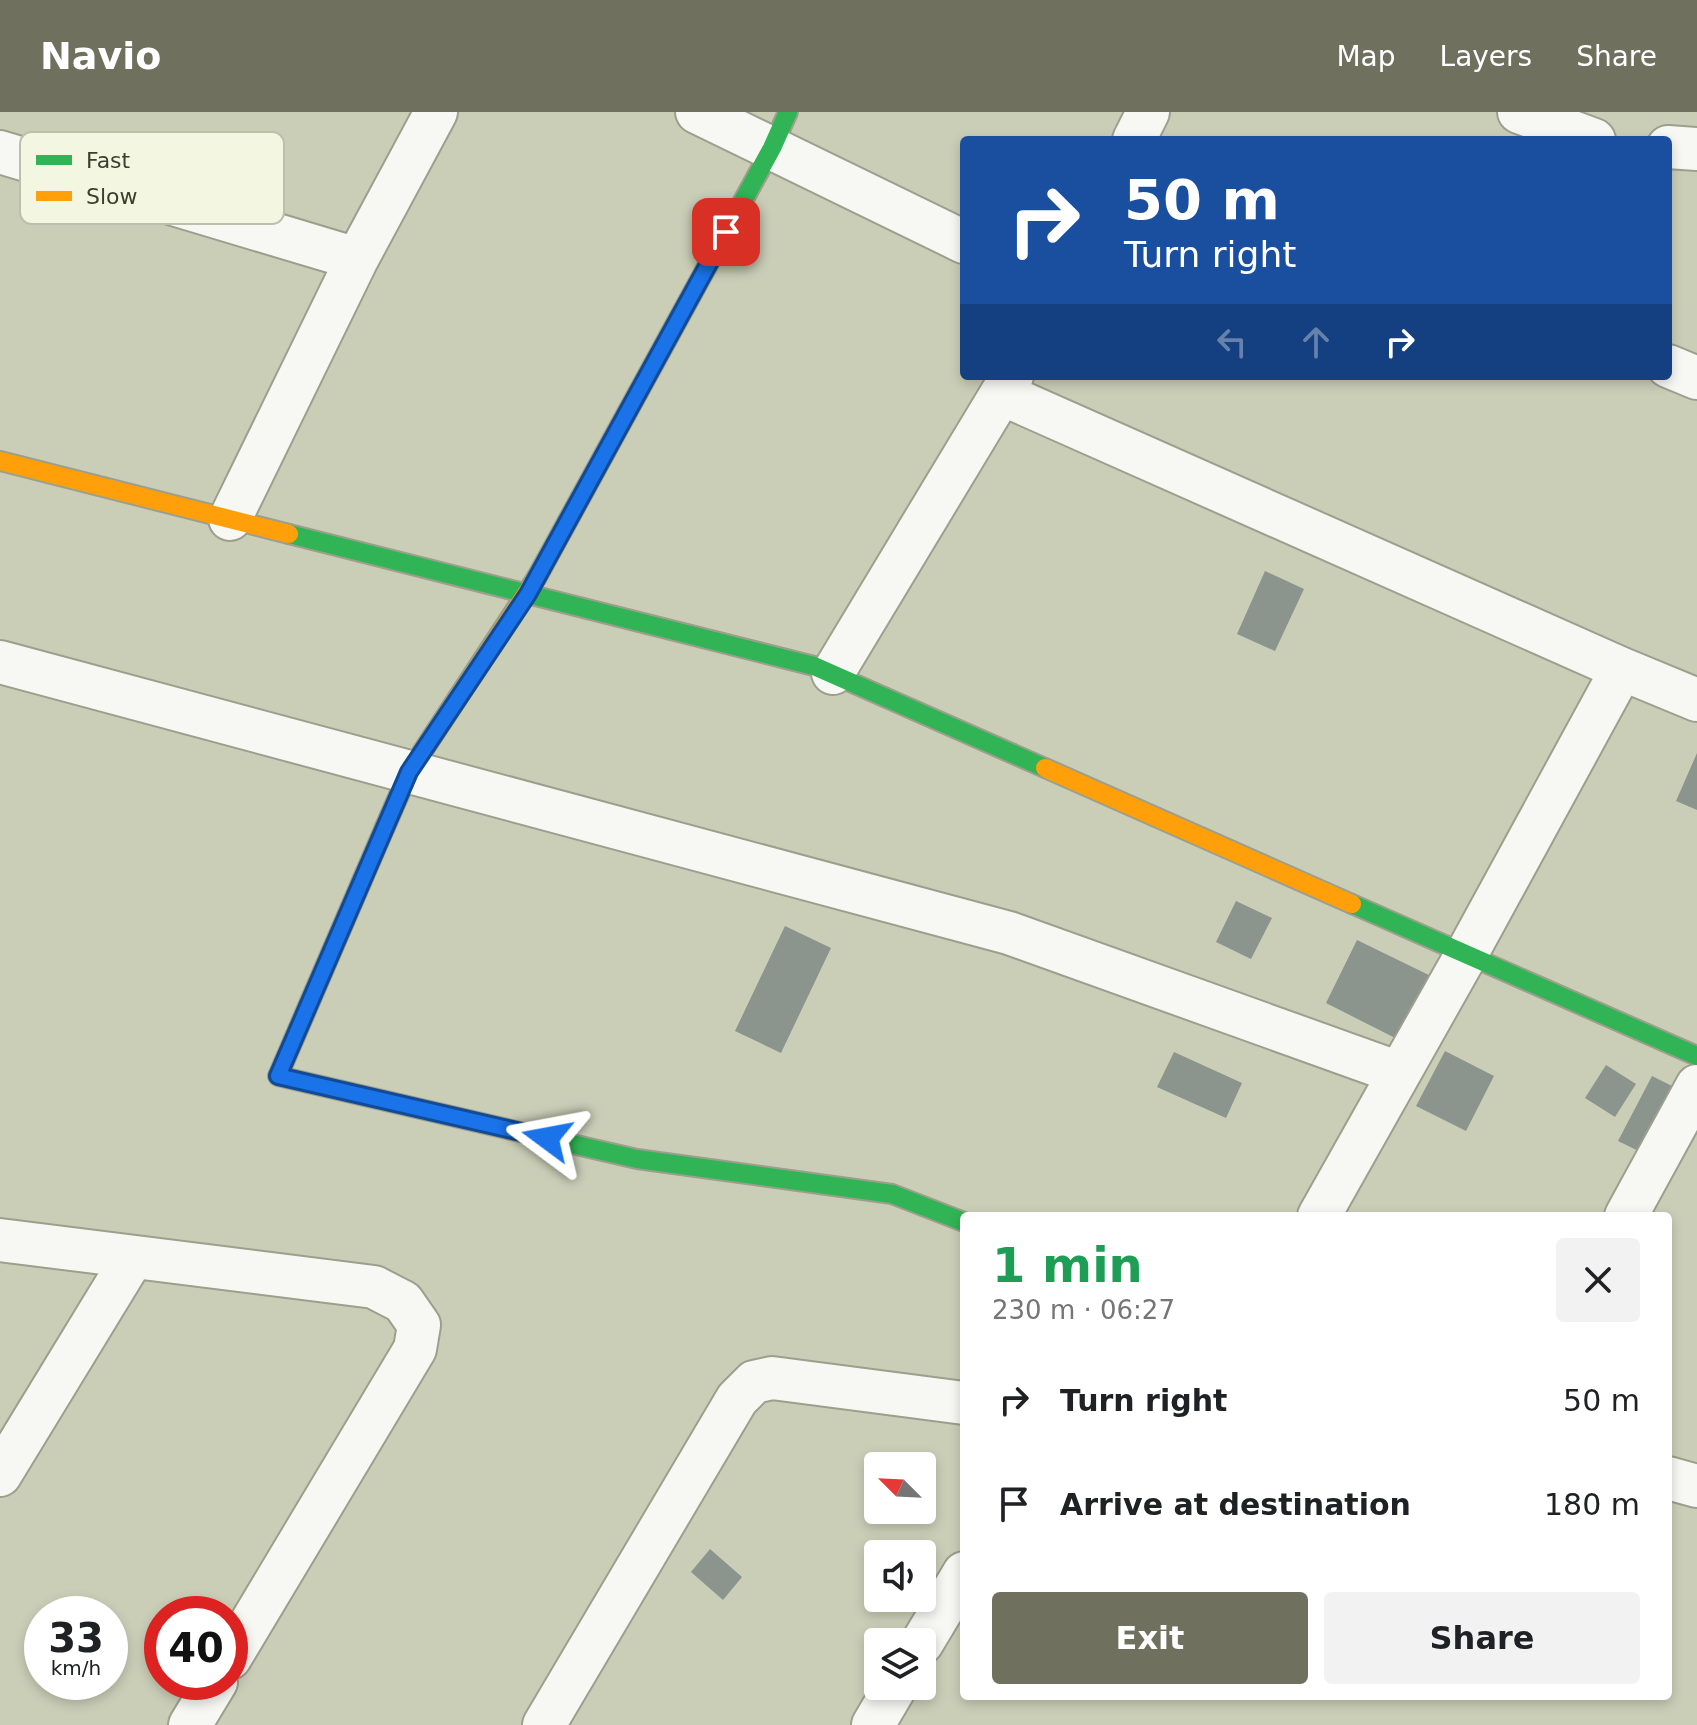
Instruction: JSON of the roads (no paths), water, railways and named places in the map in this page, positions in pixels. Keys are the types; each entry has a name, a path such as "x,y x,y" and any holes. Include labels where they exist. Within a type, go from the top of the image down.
{"street":[{"path":"230,519 357,259 436,112"},
{"path":"697,112 780,130 960,240"},
{"path":"1136,136 1148,112"},
{"path":"1519,112 1583,136"},
{"path":"780,130 528,594 409,772 278,1076 637,1159 892,1194 960,1220"},
{"path":"1672,147 1697,149"},
{"path":"0,152 20,158"},
{"path":"240,224 357,259"},
{"path":"1672,368 1697,378"},
{"path":"833,673 1007,385 1622,669 1697,700"},
{"path":"0,461 814,666 1697,1056"},
{"path":"0,662 1009,933 1399,1073"},
{"path":"1321,1212 1622,669"},
{"path":"1628,1212 1697,1086"},
{"path":"0,1240 374,1287 403,1302 419,1325 415,1349 248,1628"},
{"path":"0,1475 133,1257"},
{"path":"544,1725 737,1399 754,1382 772,1378 960,1402"},
{"path":"1672,1479 1697,1486"},
{"path":"931,1628 960,1580"},
{"path":"190,1725 205,1700"},
{"path":"873,1725 888,1700"}]}
